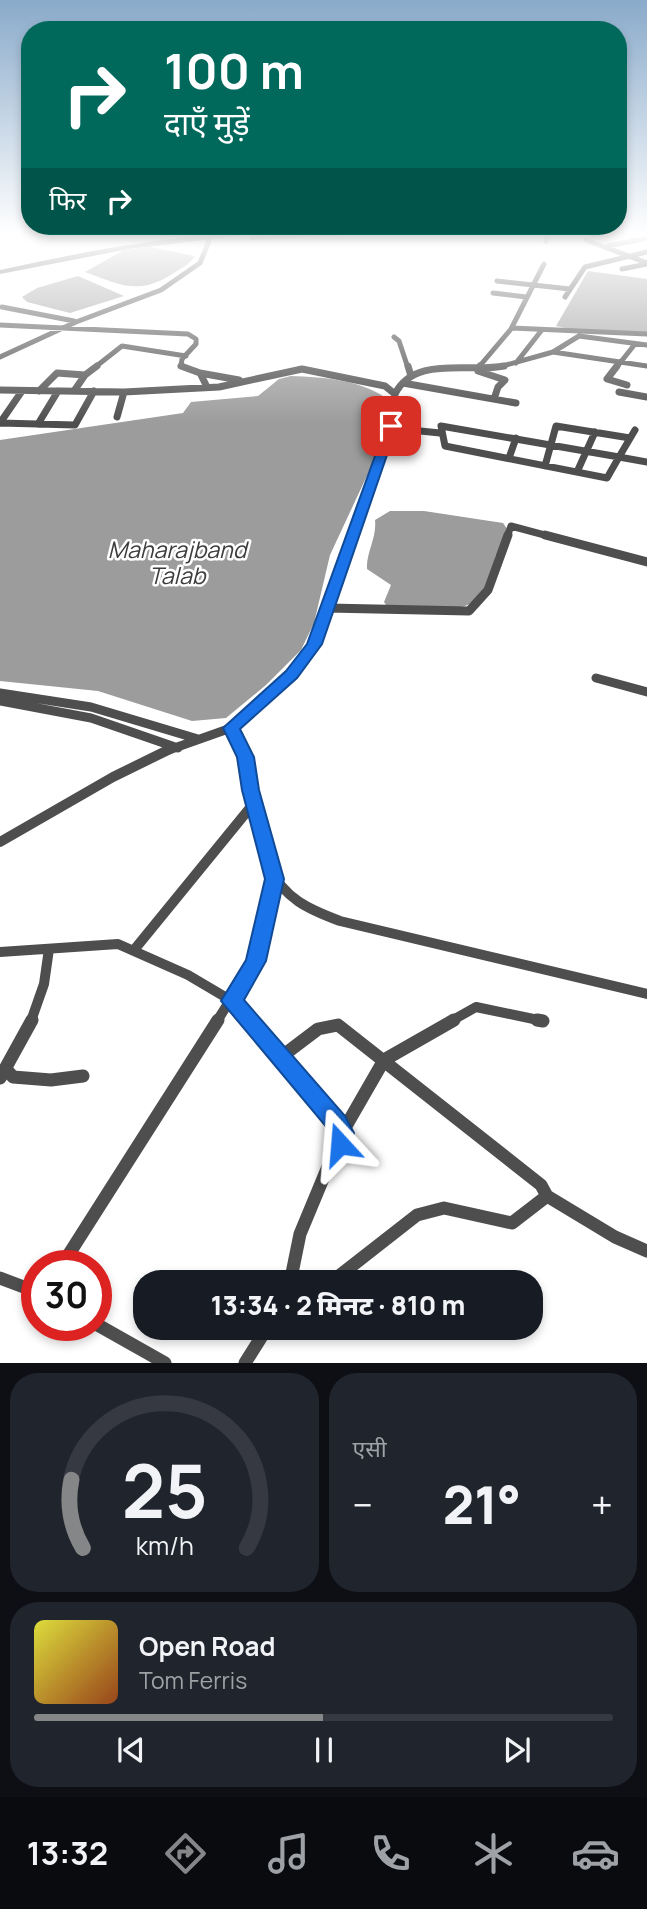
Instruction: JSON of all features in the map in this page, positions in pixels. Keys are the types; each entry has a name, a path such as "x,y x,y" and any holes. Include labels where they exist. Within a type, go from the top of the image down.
{"street":[{"path":"0,357 76,321 143,297"},
{"path":"478,368 512,328 526,297 523,297"},
{"path":"2,307 76,321"},
{"path":"0,325 188,334 196,339 196,344 181,366 200,373 244,382"},
{"path":"512,328 647,334"},
{"path":"516,363 541,331"},
{"path":"0,842 90,791 198,739 231,728 291,674 314,644 391,428 399,388 411,376 436,369 478,368 516,363 552,352 579,336 647,345"},
{"path":"394,337 399,341 411,376"},
{"path":"618,401 628,384 607,379 635,344"},
{"path":"74,391 85,375 122,346 186,356"},
{"path":"552,352 647,366"},
{"path":"470,368 505,380 498,387 494,399"},
{"path":"0,390 124,391 207,387 257,382 302,369 320,370 385,386 462,391 516,403"},
{"path":"39,391 57,373 85,375"},
{"path":"200,373 207,387"},
{"path":"0,423 22,391"},
{"path":"38,424 58,391"},
{"path":"0,423 75,425 94,391"},
{"path":"117,417 124,391"},
{"path":"622,392 647,397"},
{"path":"440,433 441,426 647,462"},
{"path":"545,466 556,426 631,438"},
{"path":"391,428 440,433 444,436 445,446 607,478 635,430"},
{"path":"577,472 595,432"},
{"path":"509,458 516,438"},
{"path":"328,608 469,611 488,590 511,526 647,562"},
{"path":"596,678 647,692"},
{"path":"0,693 91,706 198,739"},
{"path":"0,701 83,715 147,734 178,748"},
{"path":"231,728 246,757 254,803 274,879 286,894 307,908 340,921 647,994"},
{"path":"134,950 254,803"},
{"path":"72,1250 256,961 274,879"},
{"path":"0,952 118,944 188,975 232,1001 342,1133"},
{"path":"49,949 47,981 41,1003 3,1073 13,1077 51,1080 83,1076"},
{"path":"293,1270 300,1234 333,1161 342,1133 384,1059 476,1007 543,1021"},
{"path":"281,1057 318,1029 338,1025 541,1185 547,1196 615,1237 647,1251"},
{"path":"347,1270 417,1215 444,1208 512,1223 547,1196"},
{"path":"0,1278 21,1286"},
{"path":"112,1333 165,1363"},
{"path":"245,1363 259,1340"}],"water":[{"path":"22,297 122,297 70,313 27,302"},
{"path":"573,297 647,297 647,332 579,331 556,326"},
{"name":"Maharajband Talab","path":"291,376 357,384 391,402 385,437 330,555 314,623 301,650 266,685 226,718 192,721 98,691 0,681 0,440 183,413 191,402 258,396 279,379"},
{"path":"390,511 424,511 503,523 510,533 506,553 496,555 491,582 483,595 472,603 445,609 386,605 384,602 391,585 367,569 367,563 375,520"}],"route":[{"path":"340,1144 342,1133 337,1123 232,1001 256,961 274,879 251,790 246,757 231,728 291,674 314,644 391,426"}]}
